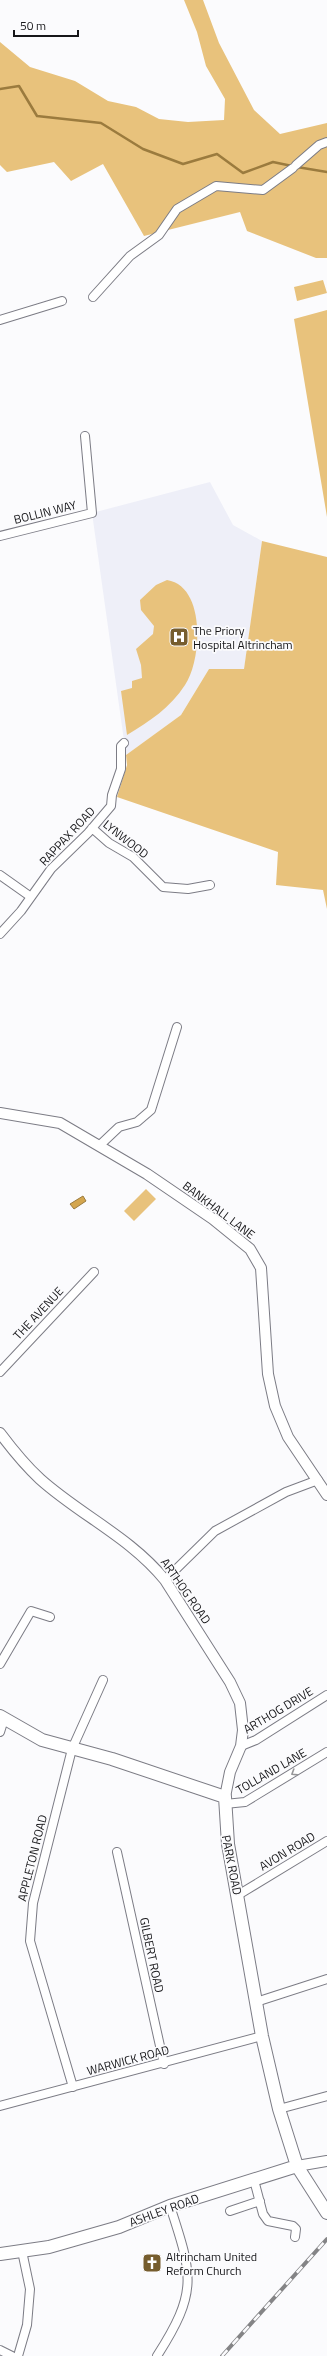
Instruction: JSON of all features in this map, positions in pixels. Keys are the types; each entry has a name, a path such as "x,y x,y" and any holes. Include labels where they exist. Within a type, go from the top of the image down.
{"main road":[{"path":"2,1717 42,1740 112,1759 225,1800"},
{"name":"PARK ROAD","path":"225,1800 226,1832 262,2036 279,2109 297,2166 325,2210"},
{"name":"ASHLEY ROAD","path":"0,2254 49,2247 119,2227 170,2206 297,2166"}],"street":[{"path":"93,297 130,256 159,235 178,209 216,186 263,190 295,167 319,145 327,142"},
{"path":"0,320 62,301"},
{"name":"BOLLIN WAY","path":"0,536 92,513 85,436"},
{"name":"RAPPAX ROAD","path":"0,934 31,897 51,869 92,828 111,806 112,795 121,769 121,746 124,743"},
{"name":"LYNWOOD","path":"92,828 109,843 133,857 163,887 188,889 210,885"},
{"path":"0,875 31,897"},
{"path":"100,1145 119,1127 138,1122 151,1110 177,1027"},
{"name":"BANKHALL LANE","path":"0,1113 60,1123 100,1145 164,1186 250,1249 261,1268 268,1374 275,1406 288,1437 327,1495"},
{"name":"THE AVENUE","path":"0,1372 94,1272"},
{"name":"ARTHOG ROAD","path":"0,1433 40,1479 124,1540 153,1565 165,1580 236,1693 242,1714 241,1746 230,1772 225,1800"},
{"path":"165,1580 215,1531 286,1492 318,1480"},
{"path":"0,1664 31,1611 50,1617"},
{"name":"APPLETON ROAD","path":"74,2087 30,1941 33,1903 72,1749 103,1680"},
{"name":"ARTHOG DRIVE","path":"241,1746 256,1740 327,1695"},
{"path":"0,1732 2,1717"},
{"name":"TOLLAND LANE","path":"225,1800 244,1802 327,1752"},
{"name":"AVON ROAD","path":"238,1894 327,1841"},
{"name":"GILBERT ROAD","path":"117,1852 164,2064"},
{"path":"256,2002 327,1979"},
{"name":"WARWICK ROAD","path":"0,2106 164,2064 262,2036"},
{"path":"279,2109 327,2096"},
{"name":"ASHLEY ROAD","path":"297,2166 327,2161"},
{"path":"254,2180 263,2214 268,2221 293,2226 296,2229 295,2237"},
{"path":"230,2212 260,2201"},
{"path":"157,2356 177,2325 185,2304 189,2283 184,2249 170,2206"},
{"path":"18,2356 27,2325 30,2289 22,2251"},
{"path":"0,2350 12,2356"}],"shaded area":[{"path":"184,0 203,0 219,43 254,110 280,134 327,123 327,258 316,258 247,231 240,212 144,236 103,164 71,181 54,162 7,172 0,165 0,42 30,67 75,81 108,101 136,107 159,119 188,122 224,120 225,99 206,66 197,32"},
{"path":"323,280 327,293 297,301 294,287"},
{"path":"327,310 327,517 294,319"},
{"name":"The Priory Hospital Altrincham","path":"210,482 233,525 262,541 244,670 209,669 181,715 126,755 92,513"},
{"path":"262,541 327,557 327,909 323,890 276,885 278,852 117,797 127,765 126,755 181,715 209,669 244,669"},
{"path":"167,580 180,585 189,595 194,609 197,625 195,659 191,674 173,701 152,719 127,735 121,691 132,688 132,681 142,678 141,665 136,649 153,634 154,626 141,610 140,600 156,585"},
{"path":"146,1189 156,1199 134,1221 124,1211"},
{"path":"83,1196 86,1201 74,1209 70,1204"}],"waterway":[{"path":"0,89 19,86 37,116 101,123 143,149 183,164 217,154 243,173 273,162 292,166"},
{"path":"297,167 327,172"}],"railway":[{"path":"222,2356 327,2239"}],"place":[{"name":"The Priory Hospital Altrincham","path":"179,637"},
{"name":"Altrincham United Reform Church","path":"152,2263"}]}
